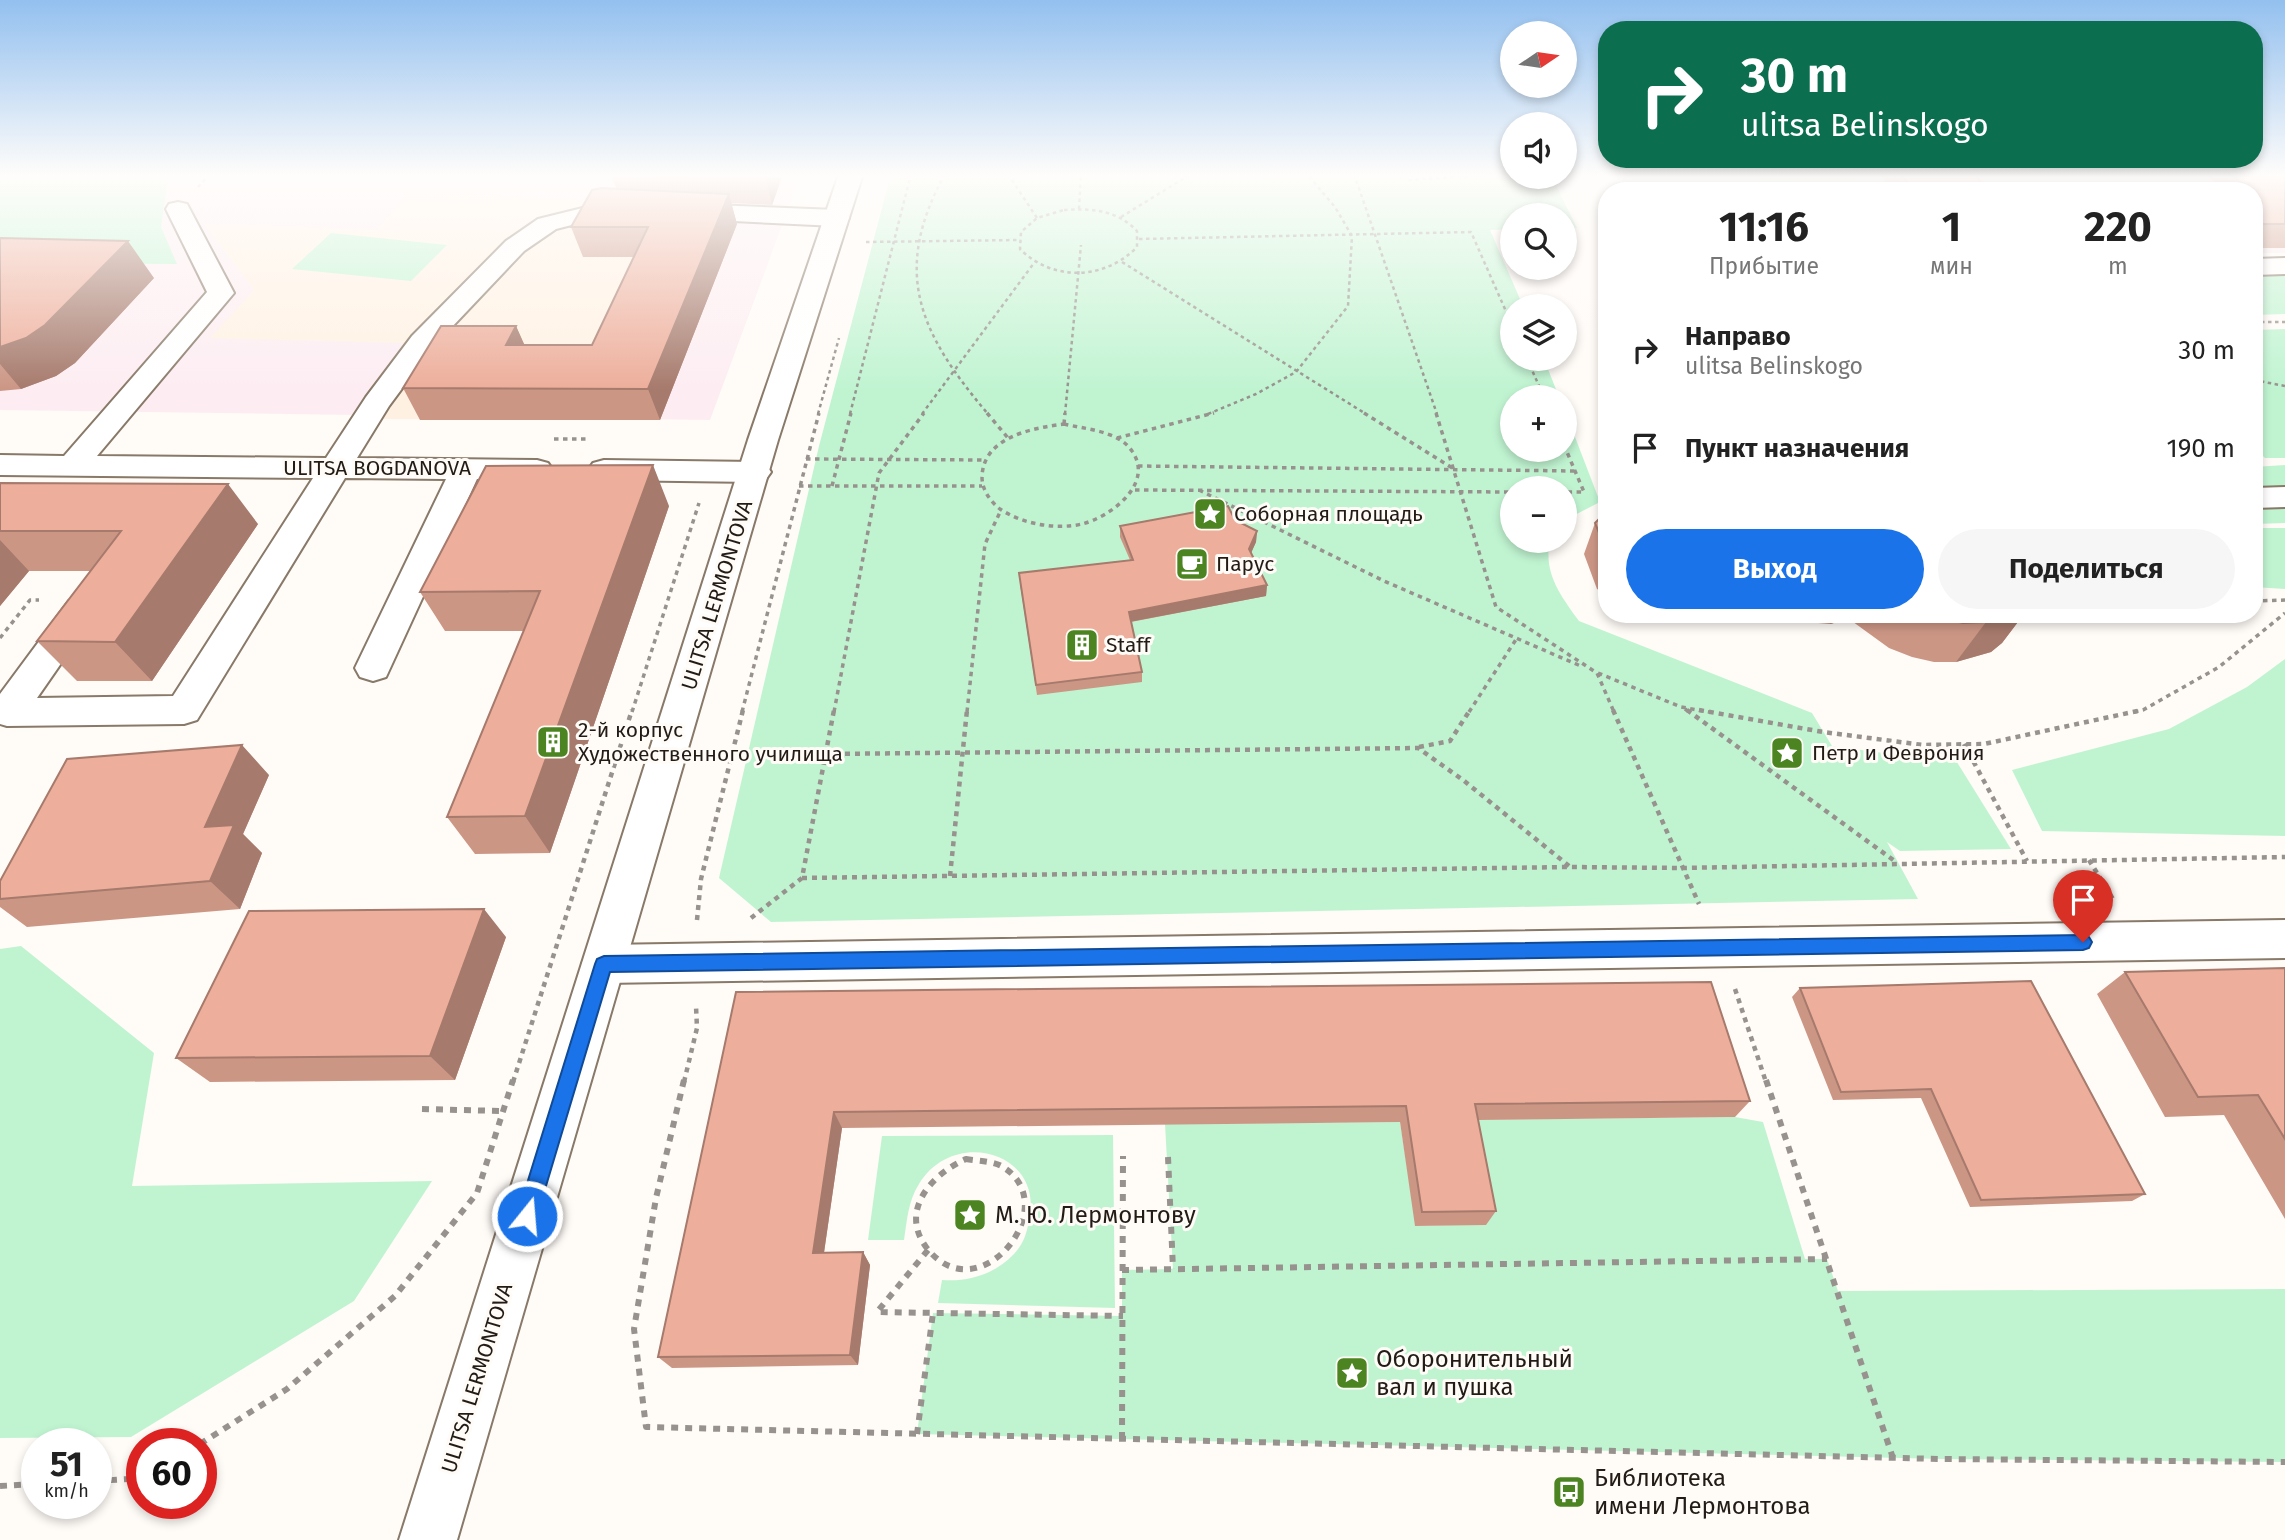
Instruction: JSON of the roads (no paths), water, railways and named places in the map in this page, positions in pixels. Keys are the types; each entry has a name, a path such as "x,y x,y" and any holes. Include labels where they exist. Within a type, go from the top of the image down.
{"street":[{"path":"16,498 59,466 222,293 197,246"},
{"path":"89,600 7,712 184,710 376,403 422,342 514,246"},
{"name":"ULITSA LERMONTOVA","path":"428,1540 755,472 827,246"},
{"path":"2263,267 2285,266"},
{"name":"ULITSA BOGDANOVA","path":"0,465 755,472"},
{"path":"373,668 466,469"},
{"path":"2263,498 2285,497"},
{"path":"604,964 2285,939"}],"place":[{"name":"Соборная площадь","path":"1210,514"},
{"name":"Парус","path":"1192,564"},
{"name":"Staff","path":"1082,645"},
{"name":"2-й корпус Художественного училища","path":"553,742"},
{"name":"Петр и Феврония","path":"1787,753"},
{"name":"М. Ю. Лермонтову","path":"970,1215"},
{"name":"Оборонительный вал и пушка","path":"1352,1373"},
{"name":"Библиотека имени Лермонтова","path":"1569,1492"}]}
